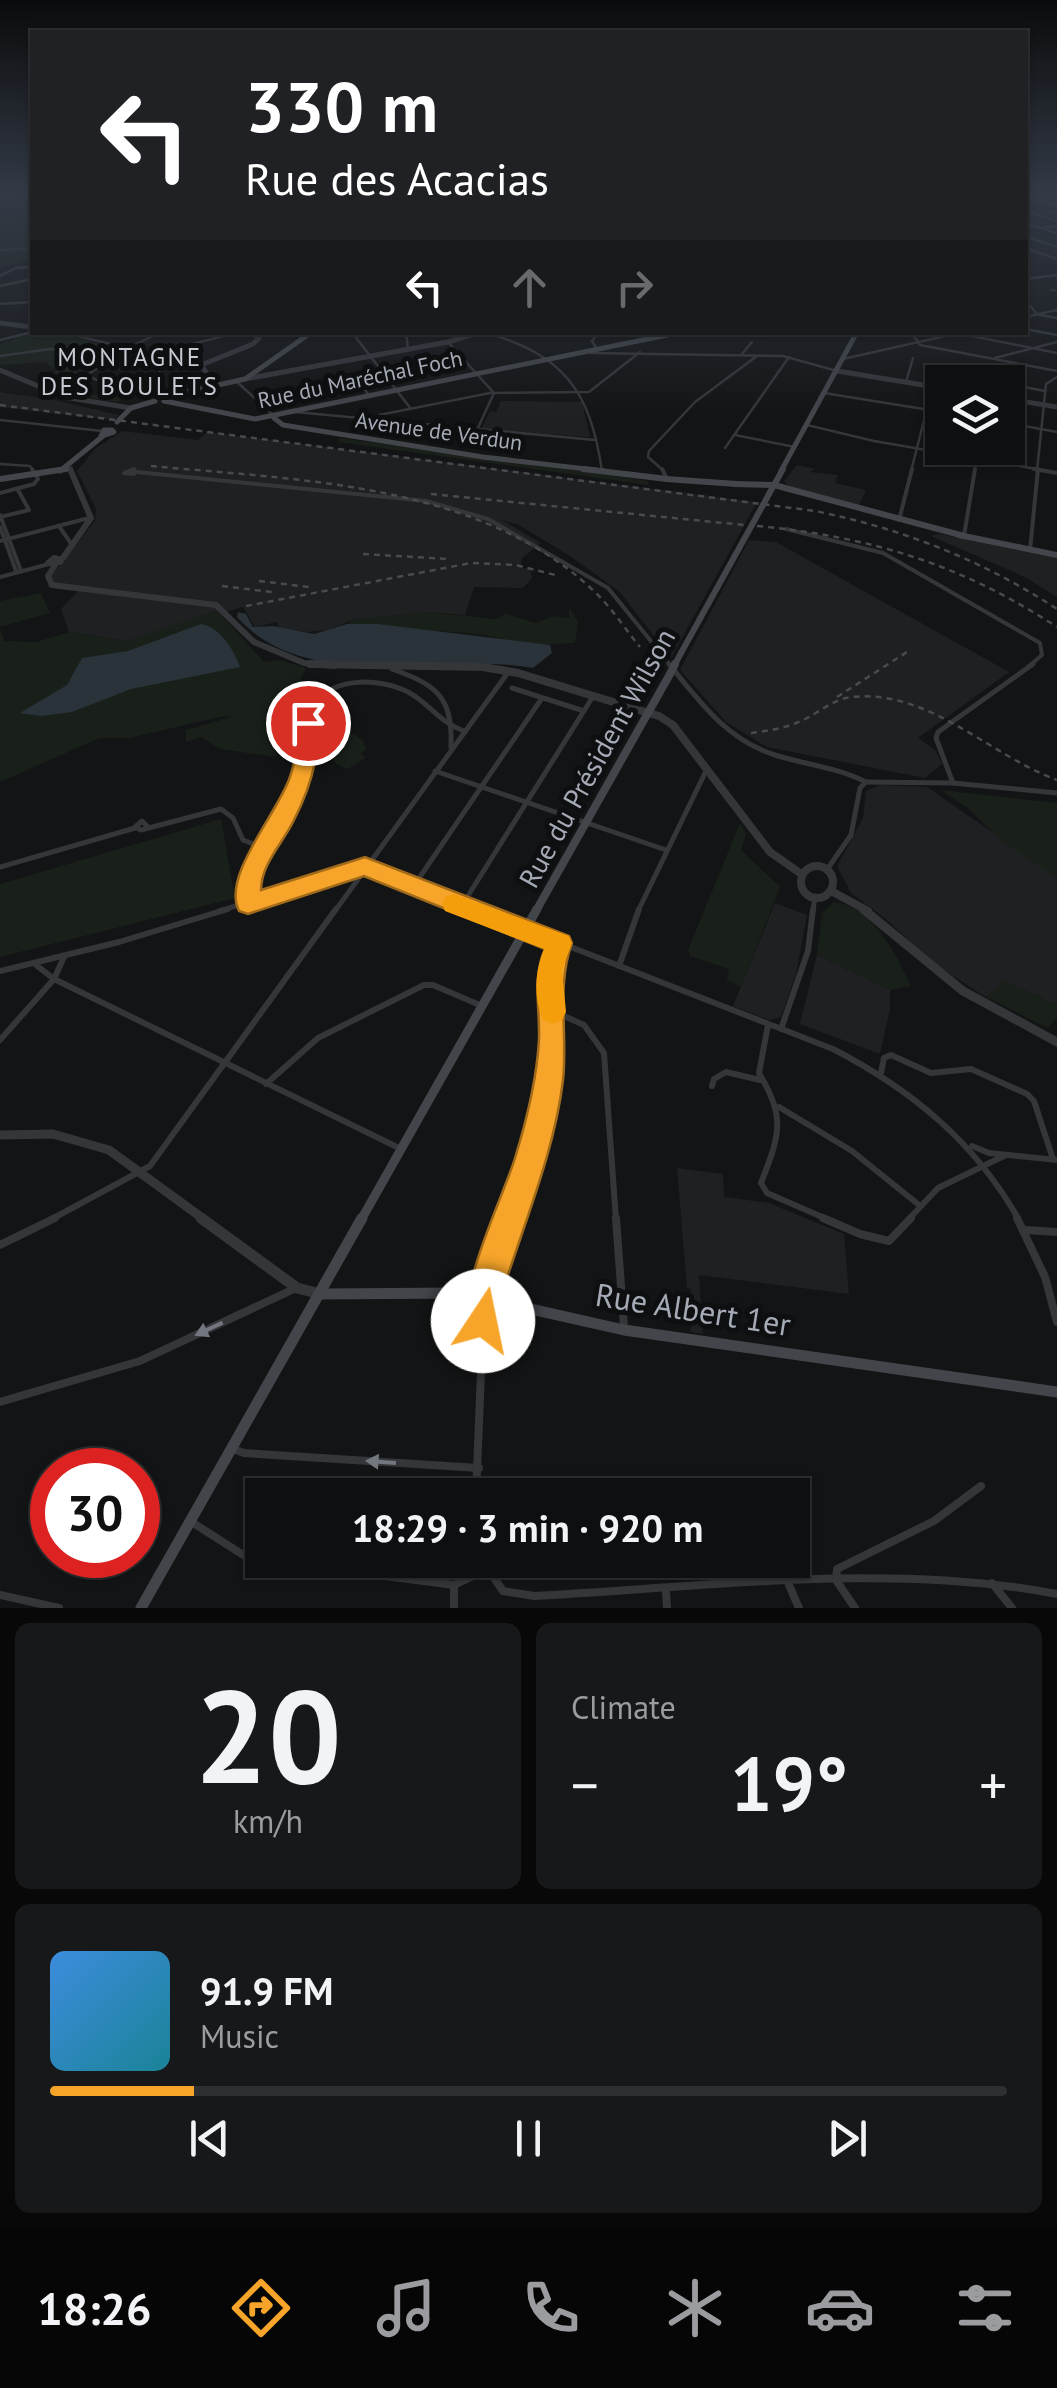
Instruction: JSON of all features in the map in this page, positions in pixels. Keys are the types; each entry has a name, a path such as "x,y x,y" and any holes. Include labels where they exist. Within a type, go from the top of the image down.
{"main road":[{"path":"0,479 70,469 131,408 213,382 245,379 308,335"},
{"name":"Rue du Maréchal Foch","path":"164,399 255,420 274,418 368,394 667,335"},
{"name":"Rue du Président Wilson","path":"141,1608 682,653 855,335"},
{"name":"Avenue de Verdun","path":"274,418 283,425 306,429 602,471 794,492 964,536 1057,555"},
{"name":"Rue Albert 1er","path":"321,1294 448,1292 624,1330 1057,1392"}],"street":[{"path":"0,276 28,268"},
{"path":"1028,278 1057,275"},
{"path":"0,286 30,279"},
{"path":"0,304 30,302"},
{"path":"1028,303 1038,314 1057,318"},
{"path":"1028,317 1057,310"},
{"path":"0,323 30,330"},
{"path":"1028,330 1057,335"},
{"path":"0,340 30,331"},
{"path":"72,335 125,350"},
{"path":"133,351 122,360 153,363 160,372 126,384 97,382 87,376 154,335"},
{"path":"0,356 50,349 174,349 227,335"},
{"path":"213,382 202,364 253,344 259,338 256,335"},
{"path":"354,335 411,408"},
{"path":"406,335 408,349"},
{"path":"458,335 462,338"},
{"path":"245,379 472,335"},
{"path":"497,335 528,345 583,392 602,471"},
{"path":"597,335 592,341 597,349"},
{"path":"912,335 918,344 1057,374"},
{"path":"843,359 952,335"},
{"path":"970,335 1057,353"},
{"path":"448,342 494,393"},
{"path":"742,354 752,342"},
{"path":"992,359 1057,342"},
{"path":"578,352 758,355 925,385"},
{"path":"364,419 494,393 593,390 640,352"},
{"path":"667,479 665,472 648,457 649,451 695,402 758,355"},
{"path":"726,448 789,358"},
{"path":"906,382 913,358"},
{"path":"0,370 64,397 131,408"},
{"path":"368,394 356,378 382,372"},
{"path":"1030,550 1045,390 1057,374"},
{"path":"235,380 265,404 274,418"},
{"path":"1025,387 1045,390"},
{"path":"477,430 494,393"},
{"path":"824,393 925,410"},
{"path":"1025,401 1057,407"},
{"path":"294,412 596,440"},
{"path":"899,519 925,414"},
{"path":"0,420 106,431"},
{"path":"807,425 925,450"},
{"path":"1025,426 1057,432"},
{"path":"734,435 796,447"},
{"path":"0,464 30,466 37,483 0,493"},
{"path":"964,536 976,465"},
{"path":"1010,465 1057,473"},
{"path":"70,469 91,518"},
{"path":"136,472 426,501 488,519 608,588 709,713 740,740 773,755 848,773 866,782 953,783 1057,793"},
{"path":"5,540 0,516 28,510 17,489"},
{"path":"5,540 91,518"},
{"path":"91,518 72,546 54,562 48,576 54,586 216,605 254,642 292,660 328,667 466,666 509,671 648,712 669,721 776,859 800,873"},
{"path":"59,526 72,546"},
{"path":"0,527 18,572"},
{"path":"786,530 883,554 1040,643 1042,655 1035,662 938,732 936,738 953,783"},
{"path":"0,577 54,562"},
{"path":"388,667 416,677 439,693 454,716 451,750"},
{"path":"0,1245 141,1174 509,671"},
{"path":"248,904 246,881 302,776 310,712 325,694 344,685 383,682 418,698 452,730 463,733"},
{"path":"512,688 584,711"},
{"path":"461,907 594,695"},
{"path":"413,887 542,698"},
{"path":"619,966 639,909 706,770"},
{"path":"434,771 666,850"},
{"path":"826,870 851,835 860,788 866,782"},
{"path":"0,867 135,828 140,822 147,826 221,809 234,818 239,839 266,849"},
{"path":"0,972 64,957 365,867 782,1029 881,1073 922,1102 966,1143 985,1167 1024,1230 1057,1322"},
{"path":"800,873 812,868 826,870 835,881 834,892"},
{"path":"800,873 800,886 815,896 834,892 868,912 963,992 1057,1042"},
{"path":"782,1029 808,951 815,896"},
{"path":"478,1478 484,1298 545,1101 553,1011 549,970 560,943"},
{"path":"0,1040 54,979 64,957"},
{"path":"36,965 54,979 402,1150"},
{"path":"266,1084 281,1063 303,1044 424,986 433,985 483,1007"},
{"path":"553,1011 573,1016 590,1028 604,1053 624,1330"},
{"path":"760,1080 768,1025"},
{"path":"881,1073 884,1058 890,1055 931,1073 971,1069 1027,1094 1034,1101 1055,1160 988,1154 966,1143"},
{"path":"712,1086 714,1079 726,1072 760,1080 778,1106 852,1151 919,1205"},
{"path":"778,1106 777,1140 761,1184 767,1193 818,1218 888,1241 938,1188 1006,1155"},
{"path":"0,1135 29,1133 77,1138 108,1150 297,1288 321,1294"},
{"path":"1024,1230 1057,1232"},
{"path":"0,1402 140,1361 297,1288"},
{"path":"232,1448 244,1453 479,1468"},
{"path":"855,1608 836,1580 837,1569 934,1521 980,1486"},
{"path":"190,1522 245,1556"},
{"path":"401,1578 454,1585 464,1578"},
{"path":"494,1578 503,1591 514,1595 836,1580 990,1581 1057,1594"},
{"path":"990,1581 1012,1608"},
{"path":"454,1585 454,1608"},
{"path":"789,1585 799,1608"},
{"path":"666,1590 667,1608"},
{"path":"0,1595 59,1608"}],"shaded area":[{"path":"30,333 67,335 116,350 60,350 98,352 79,365 72,389 87,395 122,395 119,402 67,395 38,381 57,371 45,362 0,365 0,344"},
{"path":"0,392 119,415 113,420 0,407"},
{"path":"501,401 582,402 590,437 481,429 490,411 496,412"},
{"path":"122,431 198,440 207,432 757,502 671,658 620,592 570,556 519,525 502,520 541,543 522,558 520,568 530,569 532,578 523,588 474,587 465,615 428,612 352,620 328,630 307,632 280,629 277,622 255,627 243,607 127,641 69,632 61,609 78,591 47,587 52,574 95,521 96,509 77,471 96,448"},
{"path":"340,438 649,481 648,485 338,442"},
{"path":"797,465 815,469 810,472 838,475 835,483 866,490 859,505 789,486 784,481"},
{"path":"939,534 1057,558 1057,597 1025,577 931,536"},
{"path":"749,540 776,542 1009,672 918,738 936,751 942,764 925,778 767,747 726,722 680,670"},
{"path":"41,593 50,613 0,627 0,601"},
{"path":"569,608 578,621 575,643 532,645 479,634 347,624 352,620 428,612 496,619 506,614 536,623 554,616 569,618"},
{"path":"217,610 264,662 280,660 306,668 290,703 296,710 295,716 274,714 281,723 276,757 220,749 201,737 186,742 186,730 234,716 220,717 129,738 100,738 0,782 0,628 4,641 36,642 69,632 127,641"},
{"path":"238,612 246,614 253,627 273,626 314,634 347,624 378,624 550,645 552,653 533,668 496,664 336,663 299,656 266,641 237,617"},
{"path":"201,624 220,634 240,667 131,689 72,712 41,716 20,713 67,685 82,658 128,651"},
{"path":"344,729 363,740 366,749 361,753 365,758 348,769 336,764 324,742"},
{"path":"880,785 927,787 1057,877 1057,1005 1004,981 986,997 933,963 851,893 837,866 863,818 866,791"},
{"path":"941,790 1057,803 1057,877 1000,840 969,809"},
{"path":"221,819 235,898 0,957 0,884"},
{"path":"740,823 746,834 741,850 780,887 741,987 727,980 729,969 690,956 688,950"},
{"path":"834,902 860,912 871,922 911,986 890,990 817,955 822,913"},
{"path":"775,903 807,915 796,974 781,1017 769,1020 733,1006"},
{"path":"817,955 890,990 880,1054 800,1024"},
{"path":"1004,981 1057,1005 1057,1018 1048,1028 986,997"},
{"path":"677,1168 723,1174 724,1197 769,1203 844,1234 849,1294 699,1275 703,1334 691,1332 691,1289 687,1288"}],"railway":[{"path":"0,405 815,511 941,548 1057,609"},
{"path":"151,466 327,483 445,508 500,529 551,557 597,594 640,647"},
{"path":"431,494 744,525"},
{"path":"757,526 839,538 914,557 985,586 1057,627"},
{"path":"363,554 448,559"},
{"path":"246,606 471,563 516,565 559,576"},
{"path":"259,581 309,587"},
{"path":"222,586 272,592"},
{"path":"837,697 907,652"},
{"path":"751,733 791,725 844,698 880,697 933,713 1057,780"}],"slow traffic":[{"path":"454,904 560,943 549,970 553,1012"}],"district":[{"name":"MONTAGNE DES BOULETS","path":"130,372"}],"route":[{"path":"308,723 302,776 283,819 246,881 248,904 365,867 560,943 549,970 553,1036 548,1084 530,1158 485,1294 483,1321"}]}
